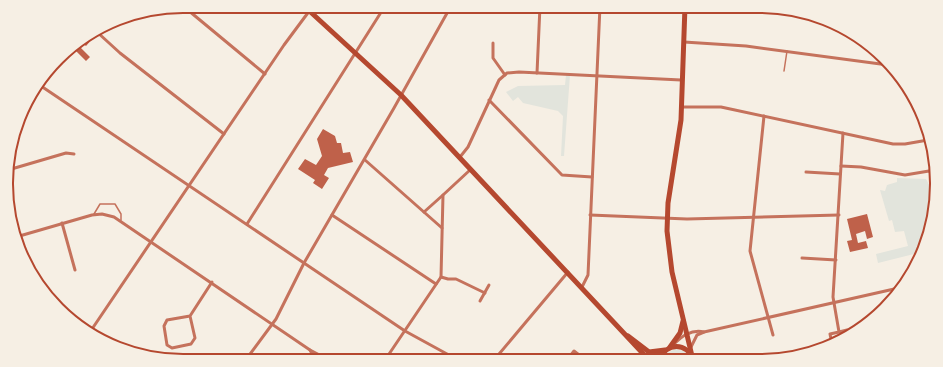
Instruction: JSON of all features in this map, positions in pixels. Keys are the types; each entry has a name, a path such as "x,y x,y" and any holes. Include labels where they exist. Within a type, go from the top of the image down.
{"main road":[{"path":"314,13 402,95 460,157 470,170 478,176 643,354"},
{"path":"685,13 679,135 667,219 669,255 692,354"},
{"path":"664,354 683,326 683,316"},
{"path":"626,335 649,352 675,346 684,348 689,354"}],"street":[{"path":"191,13 265,74"},
{"path":"93,328 190,186 304,13"},
{"path":"246,224 381,13"},
{"path":"250,354 273,323 304,263 365,160 447,13"},
{"path":"537,73 540,13"},
{"path":"582,287 588,275 600,13"},
{"path":"100,35 120,53 224,134"},
{"path":"683,42 736,44 881,64"},
{"path":"493,43 492,58 505,75"},
{"path":"460,157 467,150 499,80 505,75 514,72 682,80"},
{"path":"43,87 405,331 447,354"},
{"path":"489,100 562,175 592,177"},
{"path":"681,107 721,107 899,145 924,141"},
{"path":"764,116 750,251 773,335"},
{"path":"839,332 834,304 843,133"},
{"path":"13,168 66,153 74,154"},
{"path":"365,160 442,228"},
{"path":"841,166 861,167 905,175 930,171"},
{"path":"424,212 470,170"},
{"path":"806,172 840,174"},
{"path":"390,354 441,277 443,195"},
{"path":"21,235 94,215 107,215 121,220 318,354"},
{"path":"332,215 436,284"},
{"path":"590,215 667,219 838,215"},
{"path":"62,223 76,270"},
{"path":"802,258 836,260"},
{"path":"499,354 568,272"},
{"path":"441,277 456,279 485,293"},
{"path":"190,316 167,320 164,326 167,345 172,348 191,344 195,338 190,316 212,282"},
{"path":"480,301 489,285"},
{"path":"691,347 697,335 704,332 834,304 893,289"},
{"path":"831,338 830,334 846,330"},
{"path":"660,354 688,334 699,331 704,332"},
{"path":"310,350 312,354"}],"lane":[{"path":"784,71 787,52"},
{"path":"94,215 100,204 114,204 121,214 121,220"}],"shaded area":[{"path":"566,75 570,75 564,156 561,156 563,116 558,111 523,103 518,97 513,101 506,92 518,86 565,85"},
{"path":"897,178 926,179 930,186 927,217 915,254 878,263 876,254 908,246 904,231 895,232 892,220 889,221 880,190 885,191 887,185 897,182"},
{"path":"675,349 684,351 686,354 666,354"}],"building":[{"path":"81,48 90,57 86,61 76,51"},
{"path":"323,129 335,136 337,143 341,143 343,153 350,152 353,162 328,168 324,175 329,178 322,189 313,183 315,180 298,169 305,159 316,165 322,156 317,139"},
{"path":"867,214 873,237 867,239 865,231 856,234 858,243 866,241 868,248 850,252 847,241 852,240 847,219"}]}
